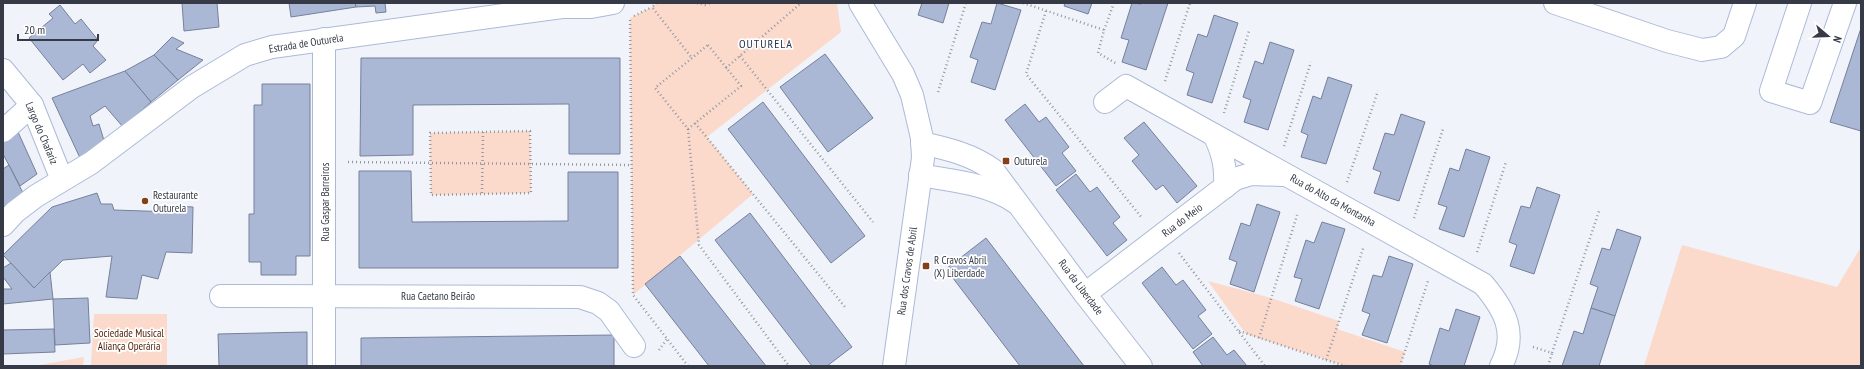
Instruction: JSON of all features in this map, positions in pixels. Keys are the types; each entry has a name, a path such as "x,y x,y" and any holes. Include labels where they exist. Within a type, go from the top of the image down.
{"street":[{"name":"Estrada de Outurela","path":"3,224 15,212 36,196 91,163 192,87 245,55 272,47 324,39 562,7 591,7 613,3"},
{"path":"1555,3 1667,41 1702,50 1721,47 1734,36 1745,3"},
{"path":"1800,3 1772,91 1810,103 1845,3"},
{"path":"861,5 903,74 918,115 923,158 920,176"},
{"name":"Rua Gaspar Barreiros","path":"324,39 326,295 324,366"},
{"name":"Largo do Chafariz","path":"3,70 32,104 62,180"},
{"name":"Rua do Alto da Montanha","path":"1105,102 1126,86 1483,284 1499,302 1508,324 1509,345 1501,366"},
{"path":"3,131 32,104"},
{"path":"1214,135 1222,150 1225,165 1225,187"},
{"name":"Rua da Liberdade","path":"922,144 952,150 979,160 993,170 1023,208 1085,294 1141,366"},
{"name":"Rua do Meio","path":"1085,294 1235,179 1251,174 1290,176"},
{"name":"Rua da Liberdade","path":"920,176 972,184 989,189 1001,193 1023,208"},
{"name":"Rua dos Cravos de Abril","path":"894,366 920,176"},
{"name":"Rua Caetano Beirão","path":"221,296 326,295 580,297 598,303 609,311 634,346"}],"path":[{"path":"657,3 630,18 633,295 688,366"},
{"path":"697,3 706,5 710,3"},
{"path":"726,68 801,3"},
{"path":"934,89 936,96 966,3"},
{"path":"1104,30 1114,3"},
{"path":"1165,82 1190,3"},
{"path":"652,7 692,58"},
{"path":"1046,11 1026,74 1144,220"},
{"path":"1224,114 1249,31"},
{"path":"688,129 741,86 708,45 655,88 688,129 699,245 789,366"},
{"path":"740,56 873,222"},
{"path":"1284,147 1311,62"},
{"path":"1344,190 1378,91"},
{"path":"695,123 845,307"},
{"path":"1414,219 1443,129"},
{"path":"530,131 531,193 431,195 430,133 483,132 530,131"},
{"path":"482,194 483,132"},
{"path":"346,162 632,165"},
{"path":"1476,254 1506,162"},
{"path":"1259,338 1298,212"},
{"path":"1164,234 1265,366"},
{"path":"1326,360 1364,244"},
{"path":"1400,366 1428,280"},
{"path":"1238,331 1346,366"},
{"path":"1548,366 1552,353"}],"green space":[{"path":"657,3 837,3 841,32 707,137 753,194 633,295 630,18"},
{"path":"530,131 531,193 431,195 430,133"},
{"path":"1682,245 1837,287 1861,247 1861,366 1644,366"},
{"path":"1208,281 1271,298 1339,321 1337,329 1405,352 1400,366 1346,366 1246,334"},
{"name":"Sociedade Musical Aliança Operária","path":"94,314 167,314 167,366 91,366"},
{"path":"84,357 83,366 34,366"}],"building":[{"path":"182,3 217,3 219,27 184,31"},
{"path":"289,3 355,3 356,7 291,17"},
{"path":"355,3 385,3 386,12 376,13 375,6 356,7"},
{"path":"922,3 949,3 943,23 918,15"},
{"path":"997,3 1021,10 995,90 971,82 978,60 970,57 982,22 991,24"},
{"path":"1065,3 1092,3 1088,14 1064,6"},
{"path":"1132,3 1168,3 1146,70 1122,62 1129,40 1121,38"},
{"path":"60,5 75,24 81,19 98,40 93,46 106,60 90,73 83,64 63,80 29,38 53,18 49,14"},
{"path":"1214,15 1238,23 1212,103 1187,95 1194,73 1186,70 1198,34 1207,37"},
{"path":"1861,28 1861,131 1830,122"},
{"path":"172,37 184,43 176,49 203,60 178,80 154,55"},
{"path":"1270,42 1294,50 1268,130 1244,122 1251,100 1243,97 1255,61 1263,64"},
{"path":"825,54 873,118 828,152 780,87"},
{"path":"154,55 178,80 151,102 125,71"},
{"path":"361,58 620,58 620,154 569,154 569,104 413,105 413,155 360,156"},
{"path":"125,71 151,102 123,127 105,106 90,116 93,126 99,124 106,147 81,160 52,98"},
{"path":"1328,77 1352,85 1326,164 1301,157 1308,135 1301,132 1313,96 1321,99"},
{"path":"262,84 310,84 310,256 296,256 296,275 261,275 261,262 249,262 249,214 254,214 254,105 262,105"},
{"path":"763,102 865,236 831,263 728,129"},
{"path":"1025,104 1039,122 1046,117 1069,147 1062,153 1076,171 1056,186 1005,120"},
{"path":"1401,114 1425,122 1399,201 1374,193 1381,172 1373,169 1385,133 1394,135"},
{"path":"1144,122 1197,186 1177,203 1163,185 1156,190 1132,161 1139,155 1124,138"},
{"path":"18,132 37,174 20,186 3,154 3,141"},
{"path":"1466,149 1490,157 1464,237 1439,229 1447,207 1438,204 1450,168 1459,171"},
{"path":"9,165 25,197 6,211 3,208 3,169"},
{"path":"359,171 411,171 412,222 568,221 568,172 618,172 618,268 359,268"},
{"path":"1076,174 1090,192 1097,187 1120,217 1113,223 1127,240 1107,256 1056,190"},
{"path":"1537,187 1560,195 1534,274 1510,266 1517,245 1509,242 1521,206 1530,208"},
{"path":"97,193 101,204 112,204 114,210 174,212 175,206 193,207 192,253 166,252 158,279 142,275 137,299 106,297 112,256 63,260 34,288 3,255 52,207"},
{"path":"1257,204 1280,212 1254,292 1230,284 1237,262 1229,259 1241,223 1250,226"},
{"path":"750,213 852,347 827,366 812,366 715,240"},
{"path":"1322,222 1345,229 1319,309 1295,301 1302,279 1294,277 1306,240 1314,243"},
{"path":"1617,229 1641,237 1615,316 1591,308 1598,287 1590,284 1602,248 1610,250"},
{"path":"986,238 1084,366 1020,366 946,269"},
{"path":"680,256 766,366 709,366 645,284"},
{"path":"1389,256 1413,264 1387,343 1362,335 1370,314 1362,311 1373,275 1382,277"},
{"path":"11,263 34,288 50,272 53,299 3,304 3,289 12,289 3,277 3,268"},
{"path":"1162,267 1176,285 1183,280 1206,310 1198,316 1212,334 1193,349 1142,283"},
{"path":"88,298 90,343 55,345 53,299"},
{"path":"1591,308 1615,316 1599,366 1562,366 1574,331 1583,334"},
{"path":"1456,309 1480,317 1464,366 1434,366 1429,364 1440,328 1449,331"},
{"path":"54,329 55,352 3,354 3,330"},
{"path":"307,332 307,366 219,366 218,334"},
{"path":"614,335 614,366 361,366 361,338"},
{"path":"1213,337 1227,355 1234,350 1247,366 1203,366 1193,352"}],"place":[{"name":"Outurela","path":"1006,161"},
{"name":"Restaurante Outurela","path":"145,201"},
{"name":"R Cravos Abril (X) Liberdade","path":"926,266"}],"district":[{"name":"OUTURELA","path":"766,44"}]}
